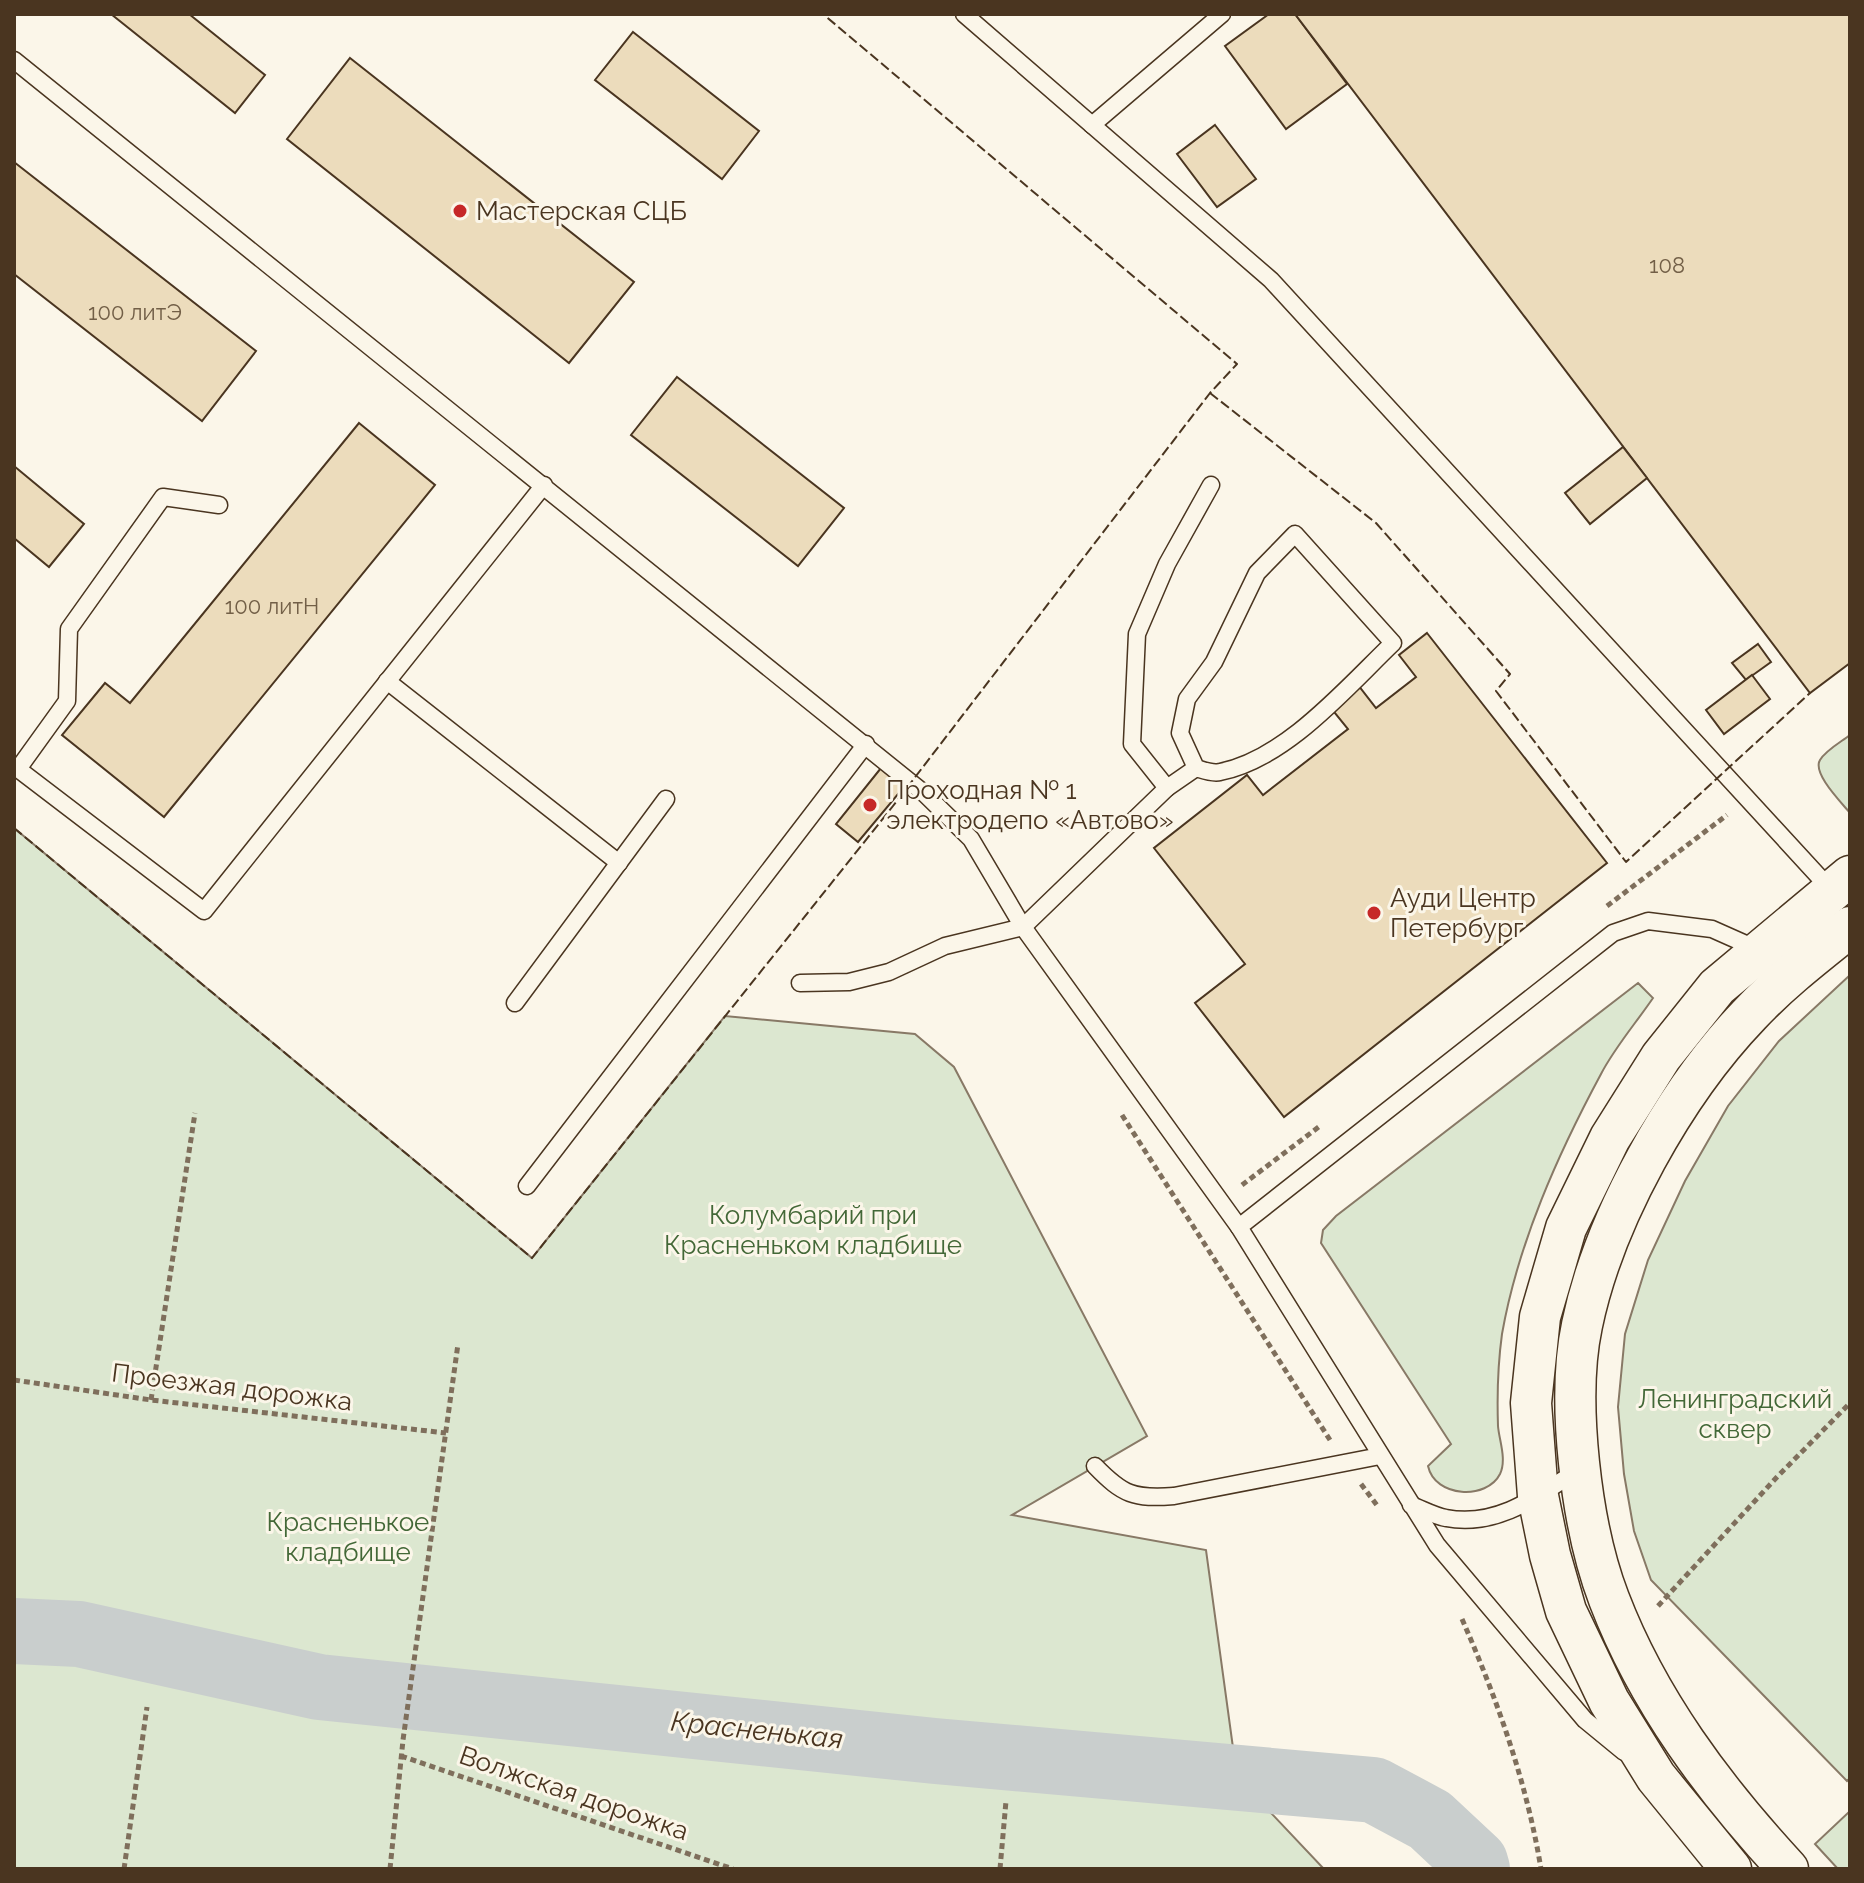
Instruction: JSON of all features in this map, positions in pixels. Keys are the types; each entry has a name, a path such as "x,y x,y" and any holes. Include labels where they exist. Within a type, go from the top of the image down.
{"street":[{"path":"1731,1869 1656,1777 1609,1701 1566,1611 1538,1496 1531,1403 1540,1317 1566,1228 1610,1138 1661,1057 1717,987 1772,965 1843,899"},
{"path":"1772,965 1748,1016 1694,1081 1647,1159 1605,1244 1581,1326 1574,1403 1579,1469 1593,1544 1608,1598 1648,1682 1688,1747 1744,1821 1788,1869"}],"lane":[{"path":"964,14 1271,280 1843,899"},
{"path":"1092,125 1222,14"},
{"path":"14,60 911,780 971,839 1023,927 1239,1227 1437,1545 1585,1720 1656,1777"},
{"path":"219,505 163,497 69,629 67,701 16,768 204,911 544,485"},
{"path":"1167,788 1132,744 1137,634 1167,564 1211,485"},
{"path":"800,983 849,982 889,972 945,946 1023,927 1167,788 1196,768 1217,773 1247,762 1296,735 1393,643 1295,534 1257,573 1214,662 1187,699 1180,733 1196,768"},
{"path":"387,681 619,863"},
{"path":"527,1186 866,744"},
{"path":"515,1003 666,799"},
{"path":"1239,1227 1613,933 1648,921 1712,929 1772,965"},
{"path":"1095,1466 1117,1488 1145,1498 1174,1496 1380,1456"},
{"path":"1411,1505 1445,1518 1474,1520 1509,1512 1579,1469"}],"path":[{"path":"151,1400 195,1113"},
{"path":"390,1869 403,1740 458,1344"},
{"name":"Проезжая дорожка","path":"14,1380 151,1400 446,1433"},
{"path":"1658,1606 1850,1403"},
{"path":"1459,1611 1489,1681 1533,1819 1541,1869"},
{"path":"124,1869 147,1707"},
{"name":"Волжская дорожка","path":"401,1756 733,1869"},
{"path":"1000,1869 1006,1801"}],"green space":[{"path":"1850,735 1850,813 1829,787 1819,766 1826,753"},
{"name":"Красненькое кладбище","path":"14,828 532,1258 725,1016 915,1034 954,1067 1147,1436 1012,1515 1206,1550 1237,1777 1324,1869 14,1869"},
{"name":"Ленинградский сквер","path":"1850,975 1850,1778 1847,1781 1651,1580 1634,1531 1624,1474 1618,1407 1625,1334 1648,1260 1685,1181 1728,1106 1779,1041"},
{"path":"1638,983 1653,998 1613,1054 1585,1104 1541,1200 1518,1266 1500,1356 1498,1426 1503,1462 1500,1474 1484,1488 1462,1492 1450,1489 1433,1477 1428,1466 1451,1444 1321,1243 1323,1230 1336,1216"},
{"path":"1850,1811 1850,1869 1838,1869 1815,1844"}],"building":[{"path":"111,14 189,14 265,75 235,113"},
{"path":"1269,14 1295,14 1347,84 1286,129 1225,46"},
{"path":"1295,14 1850,14 1850,663 1810,693"},
{"path":"633,32 759,131 722,179 595,80"},
{"name":"Мастерская СЦБ","path":"350,58 634,282 569,363 287,139"},
{"path":"1215,125 1256,179 1217,207 1177,154"},
{"path":"14,162 256,351 202,421 14,274"},
{"path":"677,377 844,508 798,566 631,435"},
{"path":"359,423 435,485 164,817 62,735 105,683 130,703"},
{"path":"1623,447 1647,478 1590,524 1565,493"},
{"path":"14,466 84,524 49,567 14,538"},
{"name":"Ауди Центр Петербург","path":"1427,633 1607,863 1284,1117 1195,1003 1245,964 1154,848 1247,775 1263,795 1348,729 1330,707 1358,685 1376,708 1416,677 1399,655"},
{"path":"1758,644 1771,662 1746,680 1732,663"},
{"path":"1752,675 1770,699 1724,734 1706,710"},
{"name":"Проходная № 1 электродепо «Автово»","path":"881,768 904,787 858,842 836,824"}],"waterway":[{"name":"Красненькая","path":"14,1631 79,1634 319,1687 935,1751 1374,1790 1430,1820 1475,1862 1477,1869"}],"fence":[{"path":"14,828 532,1258 893,806 1210,393 1237,364 823,14"},
{"path":"1210,393 1376,523 1510,674 1496,691 1626,862 1810,693"}],"place":[{"name":"Мастерская СЦБ","path":"460,211"},
{"name":"Проходная № 1 электродепо «Автово»","path":"870,805"},
{"name":"Ауди Центр Петербург","path":"1374,913"}],"park label":[{"name":"Колумбарий при Красненьком кладбище","path":"813,1230"}]}
